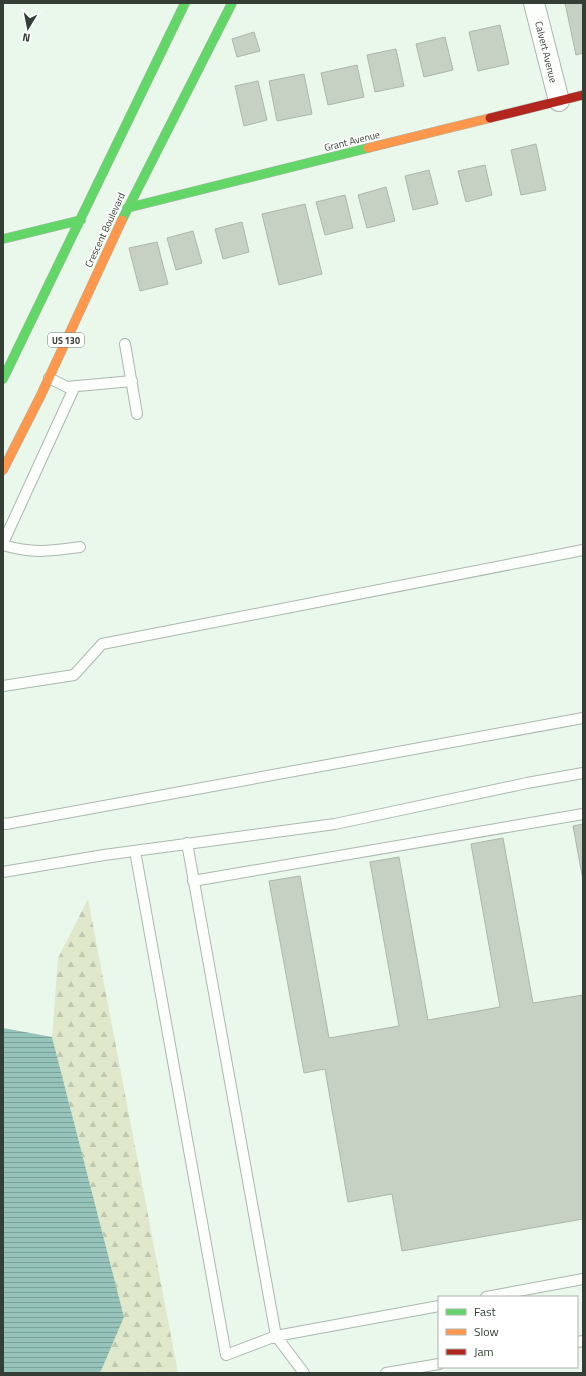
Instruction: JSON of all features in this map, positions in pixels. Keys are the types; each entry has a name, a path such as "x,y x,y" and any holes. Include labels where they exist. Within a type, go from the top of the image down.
{"main road":[{"path":"3,380 185,3"},
{"name":"Crescent Boulevard","path":"3,470 49,378 127,208 232,3"},
{"name":"Grant Avenue","path":"127,208 583,95"},
{"path":"3,239 81,220"}],"street":[{"name":"Calvert Avenue","path":"534,3 559,101"}],"lane":[{"path":"125,344 137,414"},
{"path":"49,378 67,387 132,381"},
{"path":"75,386 3,544 18,550 43,552 80,547"},
{"path":"3,686 74,675 102,644 583,550"},
{"path":"3,823 6,824 583,718"},
{"path":"3,872 187,843 335,824 527,782 583,773"},
{"path":"193,881 583,814"},
{"path":"187,843 276,1336 304,1373"},
{"path":"135,851 226,1355 276,1336 438,1306"},
{"path":"491,1296 583,1279"},
{"path":"386,1373 438,1364"}],"green space":[{"path":"88,899 178,1373 97,1373 101,1371 124,1317 52,1037 58,958"}],"water":[{"path":"3,1028 52,1037 124,1317 101,1371 97,1373 3,1373"}],"building":[{"path":"565,3 583,3 583,53 576,55"},
{"path":"500,25 509,64 478,71 469,32"},
{"path":"254,32 260,51 237,57 232,39"},
{"path":"445,37 453,70 424,77 416,44"},
{"path":"396,49 404,86 375,92 367,55"},
{"path":"357,65 364,97 328,105 321,73"},
{"path":"304,74 312,114 277,121 269,81"},
{"path":"258,81 267,120 244,126 235,86"},
{"path":"536,144 546,190 521,195 511,150"},
{"path":"485,165 492,195 466,202 458,171"},
{"path":"429,170 438,204 413,210 405,176"},
{"path":"386,187 395,221 367,228 358,195"},
{"path":"345,195 353,228 325,235 316,202"},
{"path":"305,204 322,274 279,285 262,214"},
{"path":"242,222 249,252 223,259 215,229"},
{"path":"193,231 202,263 176,270 167,238"},
{"path":"157,242 168,284 140,291 129,248"},
{"path":"583,824 583,880 573,826"},
{"path":"503,838 533,1003 583,995 583,1219 402,1251 392,1194 348,1202 325,1069 304,1073 269,881 300,876 329,1038 399,1026 370,862 399,857 428,1020 500,1007 471,844"}],"traffic: fast":[{"path":"3,379 185,3"},
{"path":"122,220 232,3"},
{"path":"127,208 368,148"},
{"path":"3,239 81,220"}],"traffic: slow":[{"path":"368,148 490,118"},
{"path":"3,470 40,397 122,220"}],"traffic: jam":[{"path":"490,118 583,95"}]}
